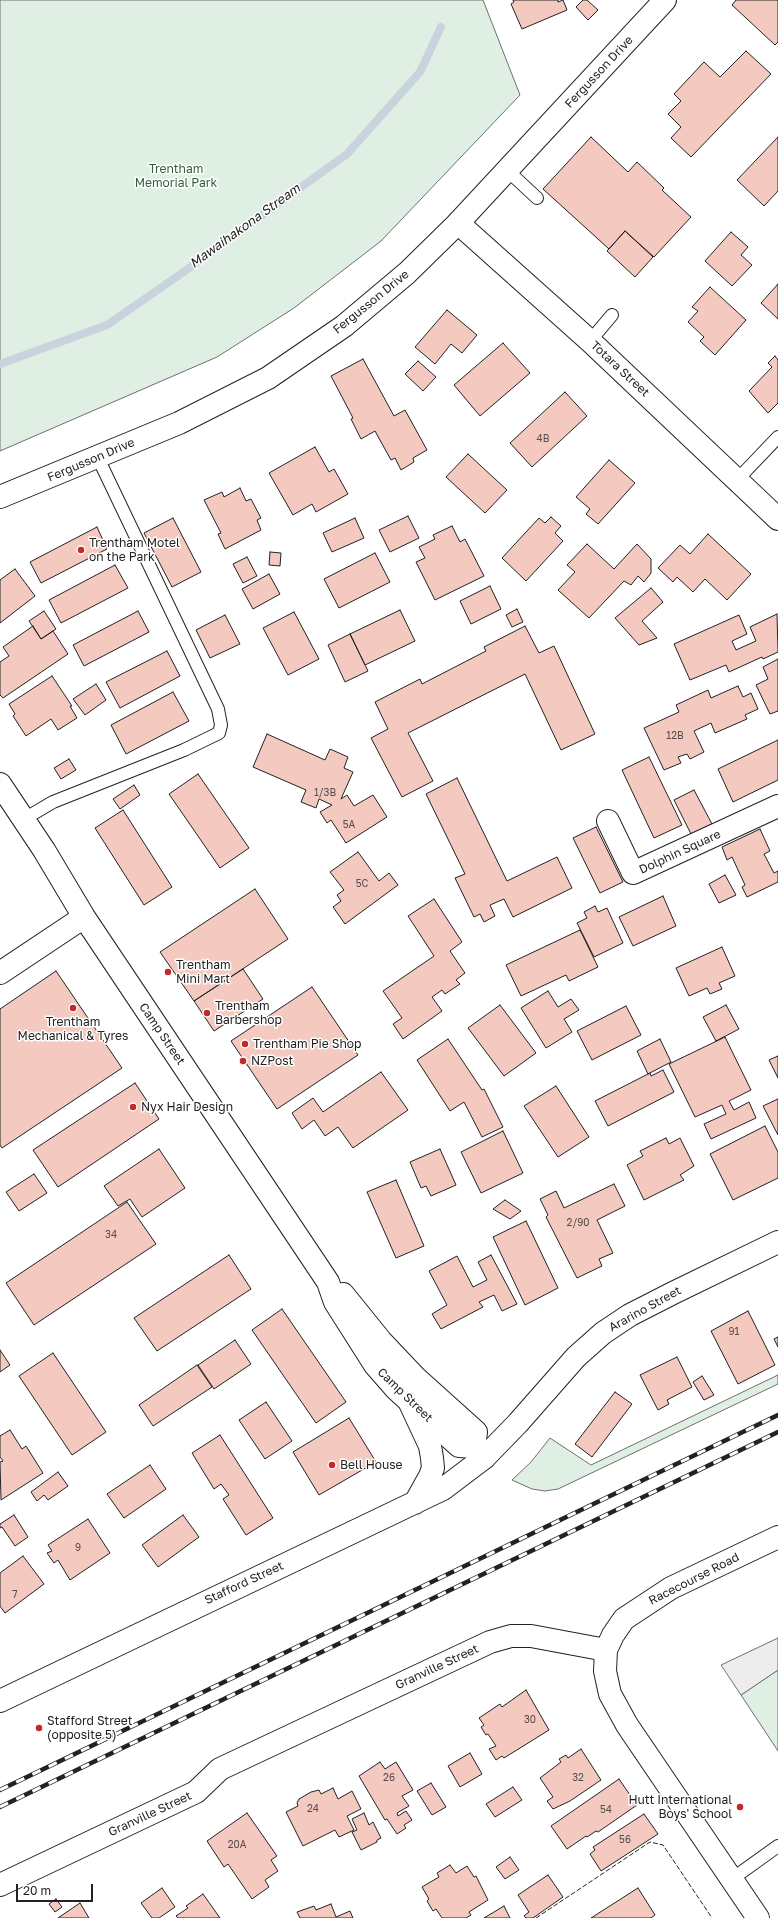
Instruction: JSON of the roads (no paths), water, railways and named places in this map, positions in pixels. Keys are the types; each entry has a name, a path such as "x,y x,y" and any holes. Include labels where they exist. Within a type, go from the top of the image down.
{"street":[{"name":"Fergusson Drive","path":"0,497 98,458 179,423 268,378 344,326 407,273 458,223 665,0"},
{"name":"Totara Street","path":"458,223 590,341 778,519"},
{"name":"Camp Street","path":"0,784 24,819 84,917 328,1282 335,1302 375,1365 396,1390 459,1446 479,1452 476,1432 416,1378 381,1341 346,1297 328,1282"},
{"name":"Dolphin Square","path":"608,821 633,873 778,806"},
{"path":"0,973 84,917"},
{"name":"Ararino Street","path":"479,1452 518,1423 576,1357 603,1333 630,1315 778,1242"},
{"path":"409,1402 427,1439 432,1458 430,1476 415,1503"},
{"name":"Stafford Street","path":"0,1701 155,1625 443,1489 479,1452"},
{"name":"Racecourse Road","path":"606,1650 613,1635 624,1619 639,1607 671,1588 778,1537"},
{"name":"Granville Street","path":"0,1885 196,1792 220,1769 490,1642 511,1636 531,1636 606,1650"},
{"path":"606,1650 605,1671 610,1694 627,1725 758,1918"}],"lane":[{"path":"508,170 537,198"},
{"path":"590,341 612,315"},
{"path":"737,480 778,437"},
{"path":"24,819 53,802 184,750 219,733 222,725 218,709 98,458"},
{"path":"732,1879 778,1846"}],"waterway":[{"name":"Mawaihakona Stream","path":"0,364 107,325 185,271 347,154 420,72 441,27"}],"railway":[{"path":"0,1790 778,1415"},
{"path":"0,1807 778,1432"}],"place":[{"name":"Trentham Motel on the Park","path":"81,550"},
{"name":"Trentham Mini Mart","path":"168,972"},
{"name":"Trentham Mechanical & Tyres","path":"73,1008"},
{"name":"Trentham Barbershop","path":"207,1013"},
{"name":"Trentham Pie Shop","path":"245,1044"},
{"name":"NZPost","path":"243,1061"},
{"name":"Nyx Hair Design","path":"133,1107"},
{"name":"Bell House","path":"332,1465"},
{"name":"Stafford Street (opposite 5)","path":"39,1728"},
{"name":"Hutt International Boys' School","path":"740,1807"}],"park label":[{"name":"Trentham Memorial Park","path":"176,176"}]}
